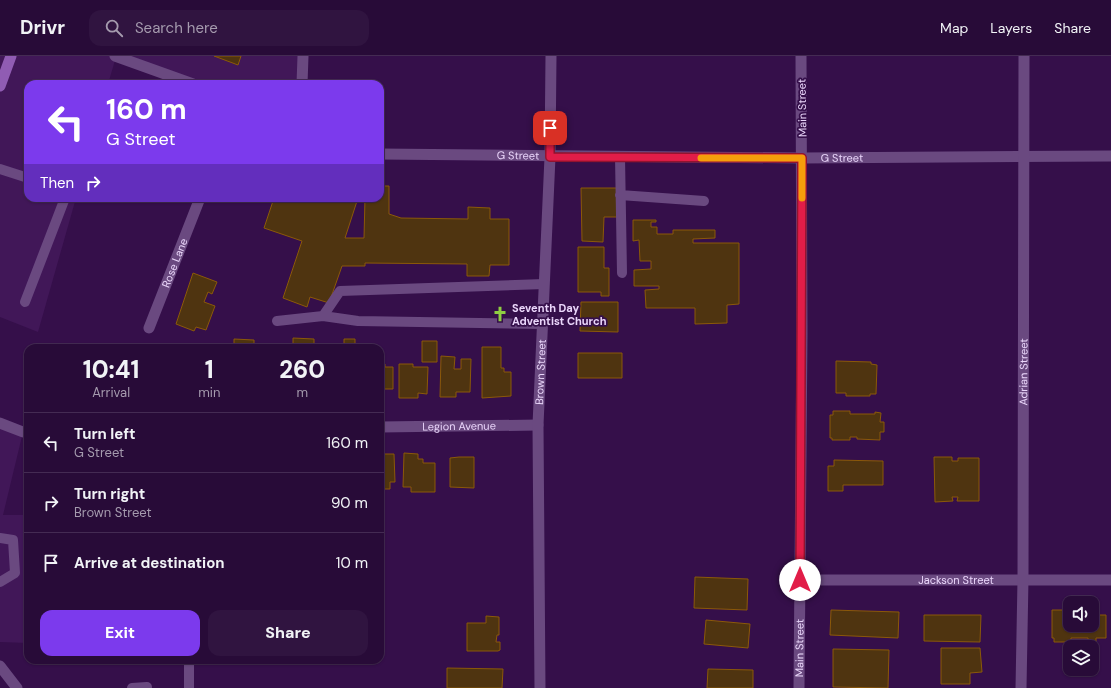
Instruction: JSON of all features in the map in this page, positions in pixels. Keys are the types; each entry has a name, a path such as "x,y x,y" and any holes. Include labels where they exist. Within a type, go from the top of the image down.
{"main road":[{"path":"0,86 11,56"}],"street":[{"path":"115,56 139,60 184,80"},
{"path":"302,80 303,56"},
{"name":"Brown Street","path":"540,688 538,425 550,157 551,56"},
{"name":"Main Street","path":"799,688 802,158 801,56"},
{"name":"Adrian Street","path":"1021,688 1023,579 1024,56"},
{"name":"G Street","path":"384,154 550,157 802,158 1111,156"},
{"name":"Rose Lane","path":"149,328 198,202"},
{"path":"0,423 24,432"},
{"name":"Legion Avenue","path":"384,427 538,425"},
{"name":"Jackson Street","path":"800,580 1111,580"},
{"path":"1,671 17,688"}],"lane":[{"path":"620,157 622,273"},
{"path":"0,169 24,177"},
{"path":"620,195 704,201"},
{"path":"25,302 63,202"},
{"path":"324,316 340,291 544,284"},
{"path":"277,320 324,316 358,321 542,324"},
{"path":"0,538 13,540 15,573 0,582"},
{"path":"188,688 189,664"},
{"path":"132,688 147,687"}],"shaded area":[{"path":"0,56 303,56 301,80 182,80 116,57 109,80 24,80 24,202 75,202 38,332 0,317"},
{"path":"0,423 23,432 3,515 24,515 24,643 0,642"}],"building":[{"path":"214,56 241,56 238,65"},
{"path":"384,186 389,186 389,214 401,218 468,219 468,207 490,208 490,219 509,219 509,265 490,265 489,276 467,276 467,264 365,263 365,266 342,266 329,303 310,297 307,307 283,298 302,241 264,228 273,202 357,202 345,238 364,238 365,202 384,202"},
{"path":"581,188 619,188 618,217 604,217 603,242 582,241"},
{"path":"633,220 656,220 656,222 651,222 651,227 657,227 657,234 673,234 673,230 715,230 715,238 693,239 693,243 739,243 739,304 727,305 727,323 695,324 695,308 646,308 645,290 659,289 659,286 634,286 634,270 651,269 651,261 640,261 639,240 633,241"},
{"path":"578,247 604,247 604,268 609,268 609,296 601,296 601,292 578,292"},
{"path":"193,273 217,282 212,294 208,292 204,302 215,306 206,330 196,327 194,331 176,324"},
{"path":"581,302 618,302 618,332 580,331"},
{"path":"293,338 314,339 314,344 293,344"},
{"path":"234,339 254,340 254,344 234,344"},
{"path":"344,339 355,339 355,344 344,344"},
{"path":"422,341 437,341 437,362 422,362"},
{"path":"482,347 501,347 501,368 504,368 504,372 511,372 511,396 482,398"},
{"path":"578,353 622,353 622,378 578,378"},
{"path":"441,356 455,357 454,369 461,369 461,359 471,359 470,392 456,392 456,397 440,397"},
{"path":"836,361 871,362 871,364 877,365 876,394 870,394 870,396 846,396 846,393 836,393"},
{"path":"384,364 385,367 393,367 393,389 384,389"},
{"path":"399,364 413,364 413,367 428,367 427,394 418,393 418,398 399,398"},
{"path":"833,411 850,411 850,414 881,413 880,422 884,422 884,432 880,432 880,440 857,439 857,437 850,437 850,440 832,440 832,438 830,438 830,415 833,415"},
{"path":"404,453 418,454 418,459 423,459 423,463 435,463 435,492 411,492 411,487 403,487"},
{"path":"384,454 394,454 395,482 390,482 390,489 384,489"},
{"path":"474,457 474,488 450,487 450,458"},
{"path":"934,457 952,457 952,461 958,461 958,458 979,458 979,501 957,501 958,497 952,497 953,501 935,502"},
{"path":"834,460 883,461 883,485 843,485 843,491 828,491 828,466 834,466"},
{"path":"695,577 748,579 747,610 694,608"},
{"path":"831,610 899,612 898,638 830,635"},
{"path":"1052,610 1063,610 1063,632 1099,632 1099,615 1106,615 1106,638 1088,640 1088,638 1071,638 1071,640 1063,640 1063,642 1054,642 1054,638 1052,638"},
{"path":"924,615 981,615 980,642 924,641"},
{"path":"486,616 499,617 499,635 497,635 496,642 500,642 500,650 467,651 467,623 486,623"},
{"path":"706,620 750,624 748,648 704,644"},
{"path":"941,648 980,648 982,672 970,673 970,684 941,684"},
{"path":"833,649 889,650 888,688 833,687"},
{"path":"447,668 503,669 502,688 447,688"},
{"path":"708,669 753,670 753,688 707,688"}],"slow traffic":[{"path":"701,158 802,158 802,198"}],"place":[{"name":"Seventh Day Adventist Church","path":"500,314"}],"route":[{"path":"550,128 550,157 802,158 800,580"}]}
